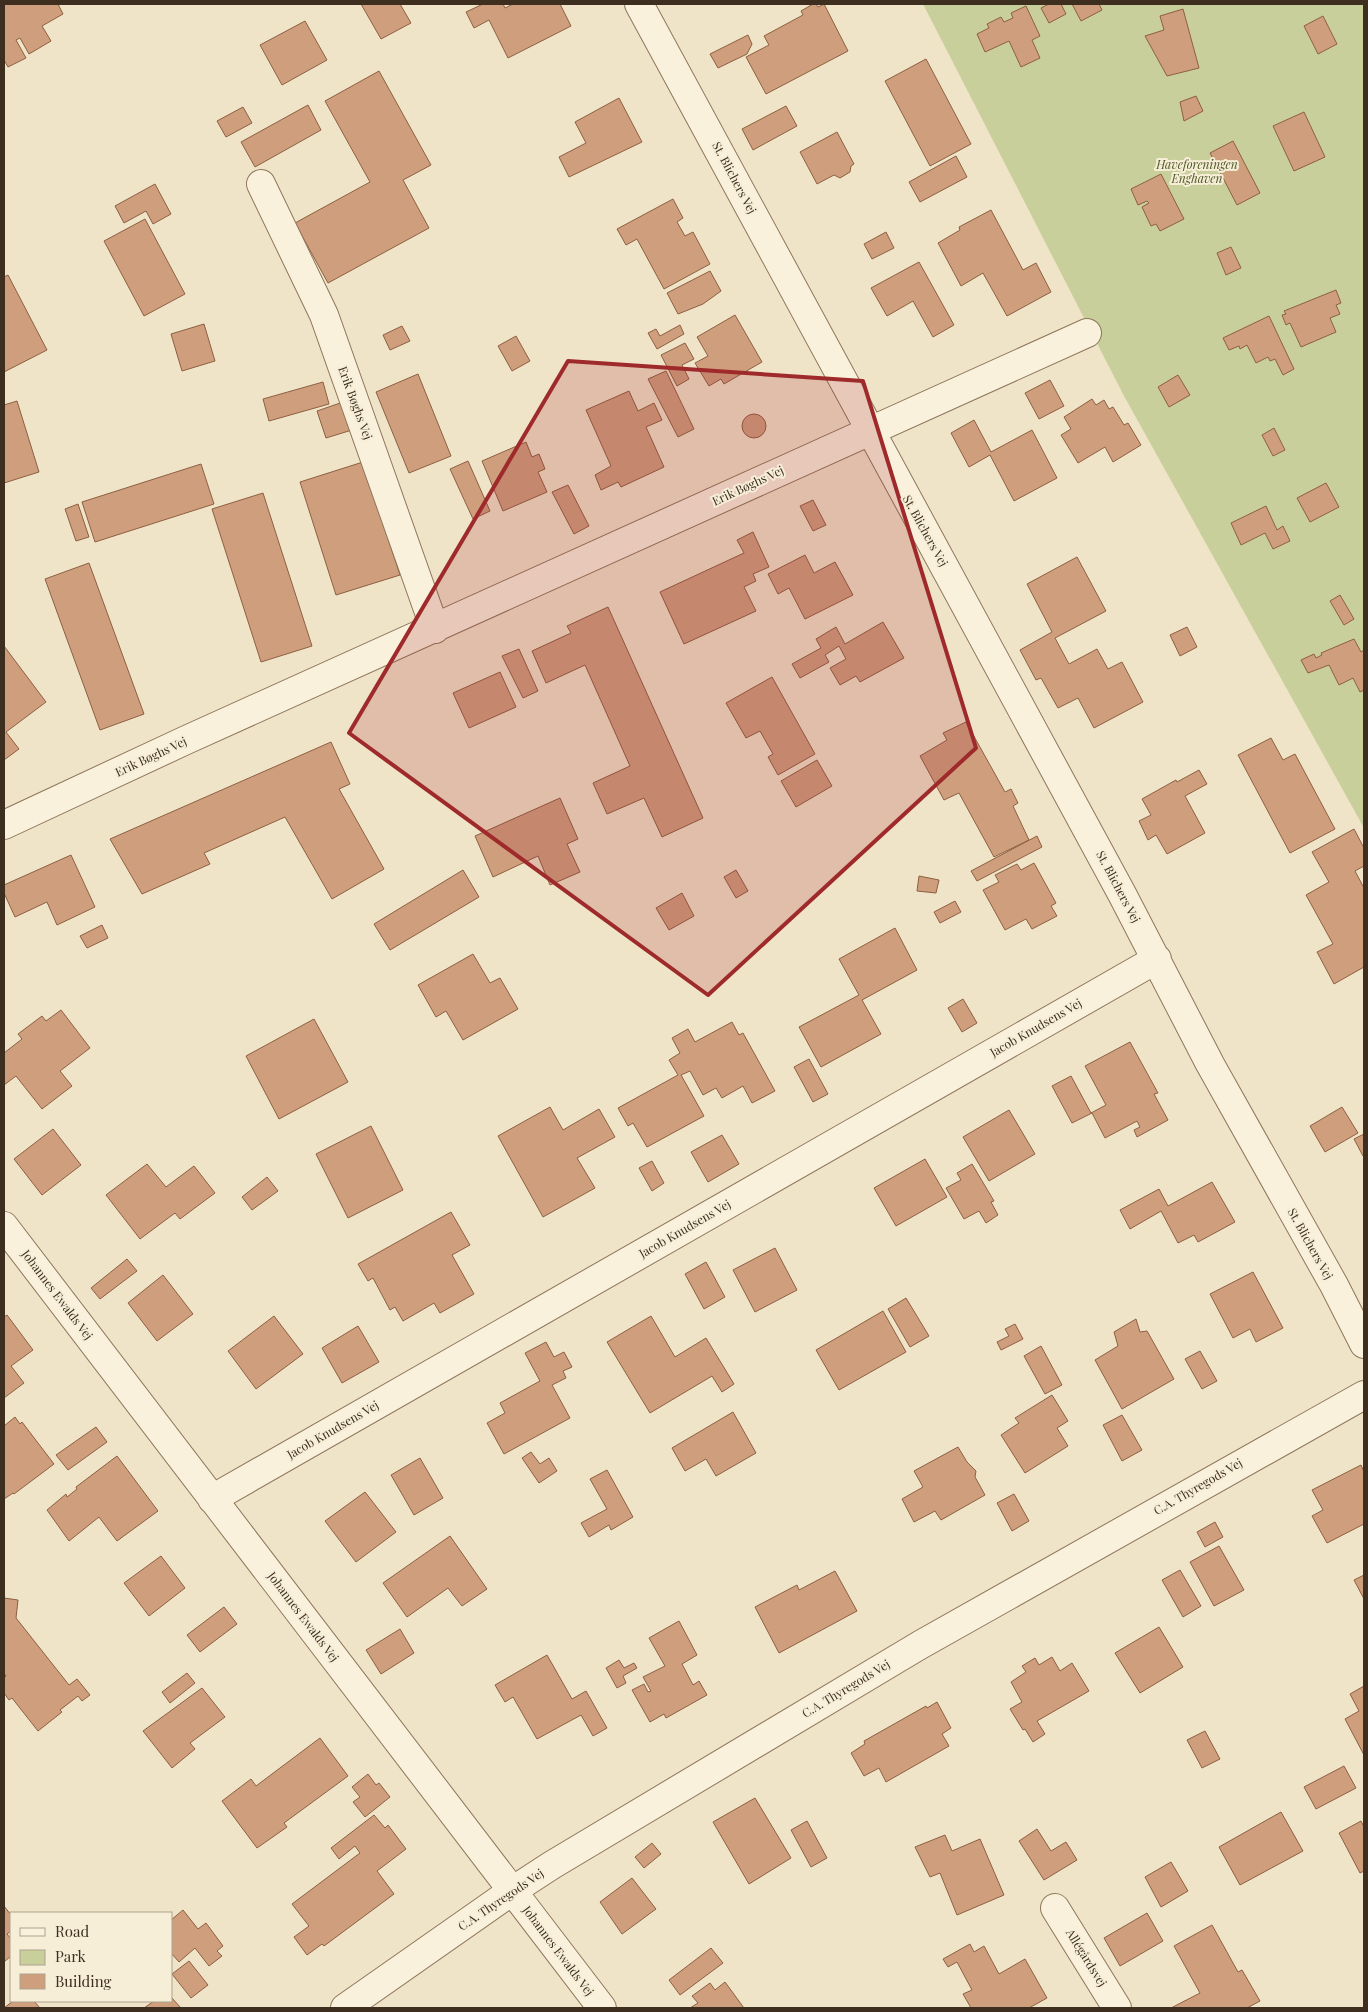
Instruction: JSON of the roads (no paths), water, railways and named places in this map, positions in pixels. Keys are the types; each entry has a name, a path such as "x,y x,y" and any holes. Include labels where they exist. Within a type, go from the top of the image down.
{"street":[{"name":"St. Blichers Vej","path":"639,4 1157,959 1210,1064 1334,1285 1364,1344"},
{"name":"Erik Bøghs Vej","path":"261,184 324,315 435,629"},
{"path":"870,431 1088,333"},
{"name":"Erik Bøghs Vej","path":"4,825 184,741 870,431"},
{"name":"Jacob Knudsens Vej","path":"212,1499 1157,959"},
{"name":"Johannes Ewalds Vej","path":"4,1226 602,2008"},
{"name":"C.A. Thyregods Vej","path":"344,2008 512,1891 920,1644 1364,1395"},
{"name":"Allégårdsvej","path":"1055,1908 1117,2008"}],"park label":[{"name":"Haveforeningen Enghaven","path":"1197,172"}]}
